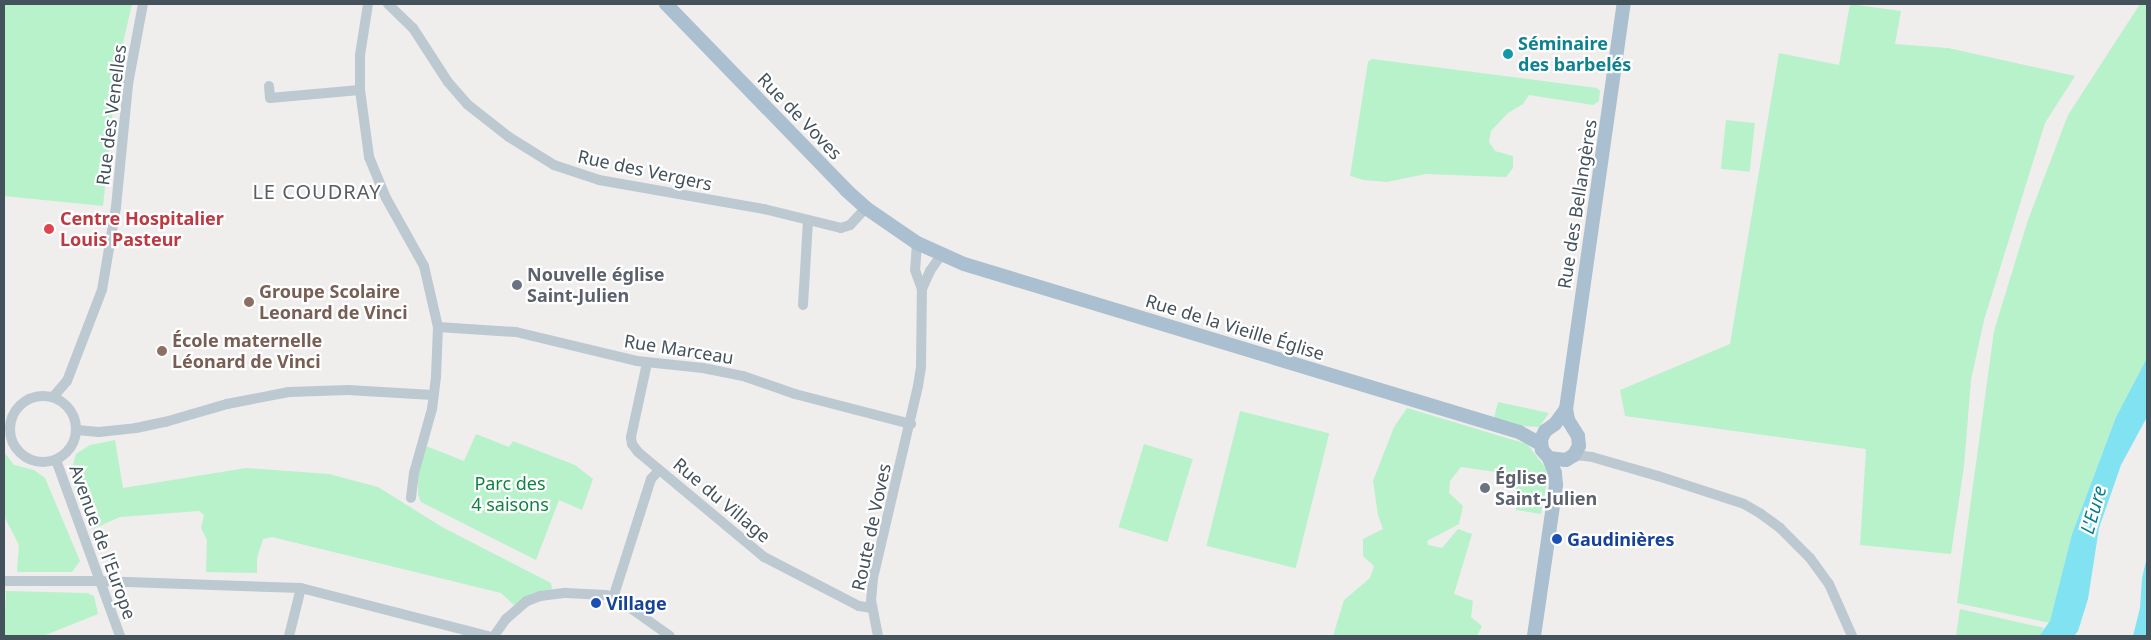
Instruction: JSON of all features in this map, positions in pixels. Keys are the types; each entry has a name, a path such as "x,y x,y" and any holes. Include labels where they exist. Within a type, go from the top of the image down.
{"main road":[{"name":"Rue de Voves","path":"666,4 866,208 917,243 941,255"},
{"name":"Rue des Bellangères","path":"1566,409 1624,4"},
{"name":"Rue de la Vieille Église","path":"941,255 1033,285 1520,432 1547,433"},
{"path":"1534,636 1556,485 1579,441 1571,427 1566,409"},
{"path":"1556,485 1549,458 1547,433 1566,409"},
{"path":"1547,433 1571,427"},
{"path":"1549,458 1570,458"}],"street":[{"name":"Rue des Venelles","path":"52,397 68,381 102,290 116,207 128,84 143,4"},
{"path":"368,4 360,55 360,90 364,128 374,173 424,266 438,327 436,377 432,409 414,473 411,498"},
{"name":"Rue des Vergers","path":"388,4 413,28 448,82 468,104 509,137 554,165 599,180 764,209 841,228 850,225 866,208"},
{"path":"268,86 270,98 360,90"},
{"path":"803,305 808,220"},
{"path":"911,424 921,366 922,289 915,270 917,243"},
{"path":"922,289 930,271 941,255"},
{"name":"Rue Marceau","path":"438,327 516,332 647,363 703,368 743,376 795,394 911,424"},
{"name":"Rue du Village","path":"647,363 632,429 632,444 638,452 764,557 859,606 872,608"},
{"path":"77,430 99,432 136,428 166,422 227,404 290,392 348,390 433,395"},
{"path":"31,397 52,397 70,408 77,430 74,441 68,451 56,460 35,462 20,454 10,435 8,414 31,397"},
{"name":"Route de Voves","path":"878,636 872,608 873,578 911,424"},
{"path":"1579,441 1592,457"},
{"path":"1570,458 1592,457 1728,499 1761,514 1780,528 1810,558 1829,584 1852,636"},
{"name":"Avenue de l'Europe","path":"56,460 120,636"},
{"path":"612,598 620,581 651,479 659,470"},
{"path":"4,581 99,581 301,588 488,636"},
{"path":"289,636 301,588"},
{"path":"494,636 516,609 526,601 540,596 566,593 606,595 633,608 670,636"}],"green space":[{"name":"Centre Hospitalier Louis Pasteur","path":"4,4 132,4 117,69 103,206 4,196"},
{"path":"1850,4 1901,11 1895,44 1948,48 2075,76 2045,123 1984,320 1971,380 1964,466 1951,554 1860,545 1866,449 1625,416 1620,390 1730,344 1779,53 1839,65"},
{"path":"2140,4 2147,4 2147,358 2116,417 2072,534 2050,623 1957,603 1994,331 2028,220 2068,115"},
{"path":"1372,59 1597,88 1600,91 1599,101 1593,105 1529,95 1523,104 1508,113 1491,131 1489,142 1495,151 1513,156 1513,168 1506,177 1425,174 1387,182 1364,180 1350,176 1368,62"},
{"path":"1726,120 1755,123 1750,172 1721,169"},
{"path":"1498,402 1549,413 1539,427 1522,426 1494,418"},
{"path":"1407,408 1527,444 1549,472 1541,514 1516,510 1516,489 1496,472 1461,467 1450,481 1449,493 1463,506 1459,524 1427,541 1428,545 1442,548 1458,529 1472,534 1454,594 1473,601 1471,617 1482,626 1477,636 1333,636 1344,600 1370,578 1374,566 1363,556 1363,539 1383,529 1378,515 1373,481 1394,427"},
{"path":"1240,411 1329,433 1296,568 1206,546"},
{"name":"Parc des 4 saisons","path":"476,434 509,447 513,441 575,465 593,479 582,510 559,500 536,560 421,502 418,495 418,471 426,446 464,461"},
{"path":"115,440 123,488 246,468 329,474 378,487 442,527 551,583 552,589 533,593 514,605 501,593 272,537 263,539 257,558 257,573 206,572 207,540 201,528 204,515 199,511 120,517 93,529 78,501 72,468 76,454 90,445"},
{"path":"1144,444 1193,459 1167,542 1119,527"},
{"path":"4,452 14,465 34,470 45,478 80,561 72,572 17,572 19,545 4,516"},
{"path":"6,591 87,593 94,596 98,614 43,636 4,636"},
{"path":"1960,609 2044,628 2039,636 1956,636"}],"water":[{"name":"L'Eure","path":"2147,358 2147,417 2121,465 2099,528 2088,599 2078,631 2074,636 2039,636 2050,621 2072,534 2116,417"},
{"path":"2147,557 2147,636 2133,636 2140,608 2142,578"}],"place":[{"name":"Séminaire des barbelés","path":"1508,54"},
{"name":"Centre Hospitalier Louis Pasteur","path":"49,229"},
{"name":"Nouvelle église Saint-Julien","path":"517,285"},
{"name":"Groupe Scolaire Leonard de Vinci","path":"249,302"},
{"name":"École maternelle Léonard de Vinci","path":"162,351"},
{"name":"Église Saint-Julien","path":"1485,488"},
{"name":"Gaudinières","path":"1557,539"},
{"name":"Village","path":"596,603"}],"district":[{"name":"LE COUDRAY","path":"317,191"}]}
